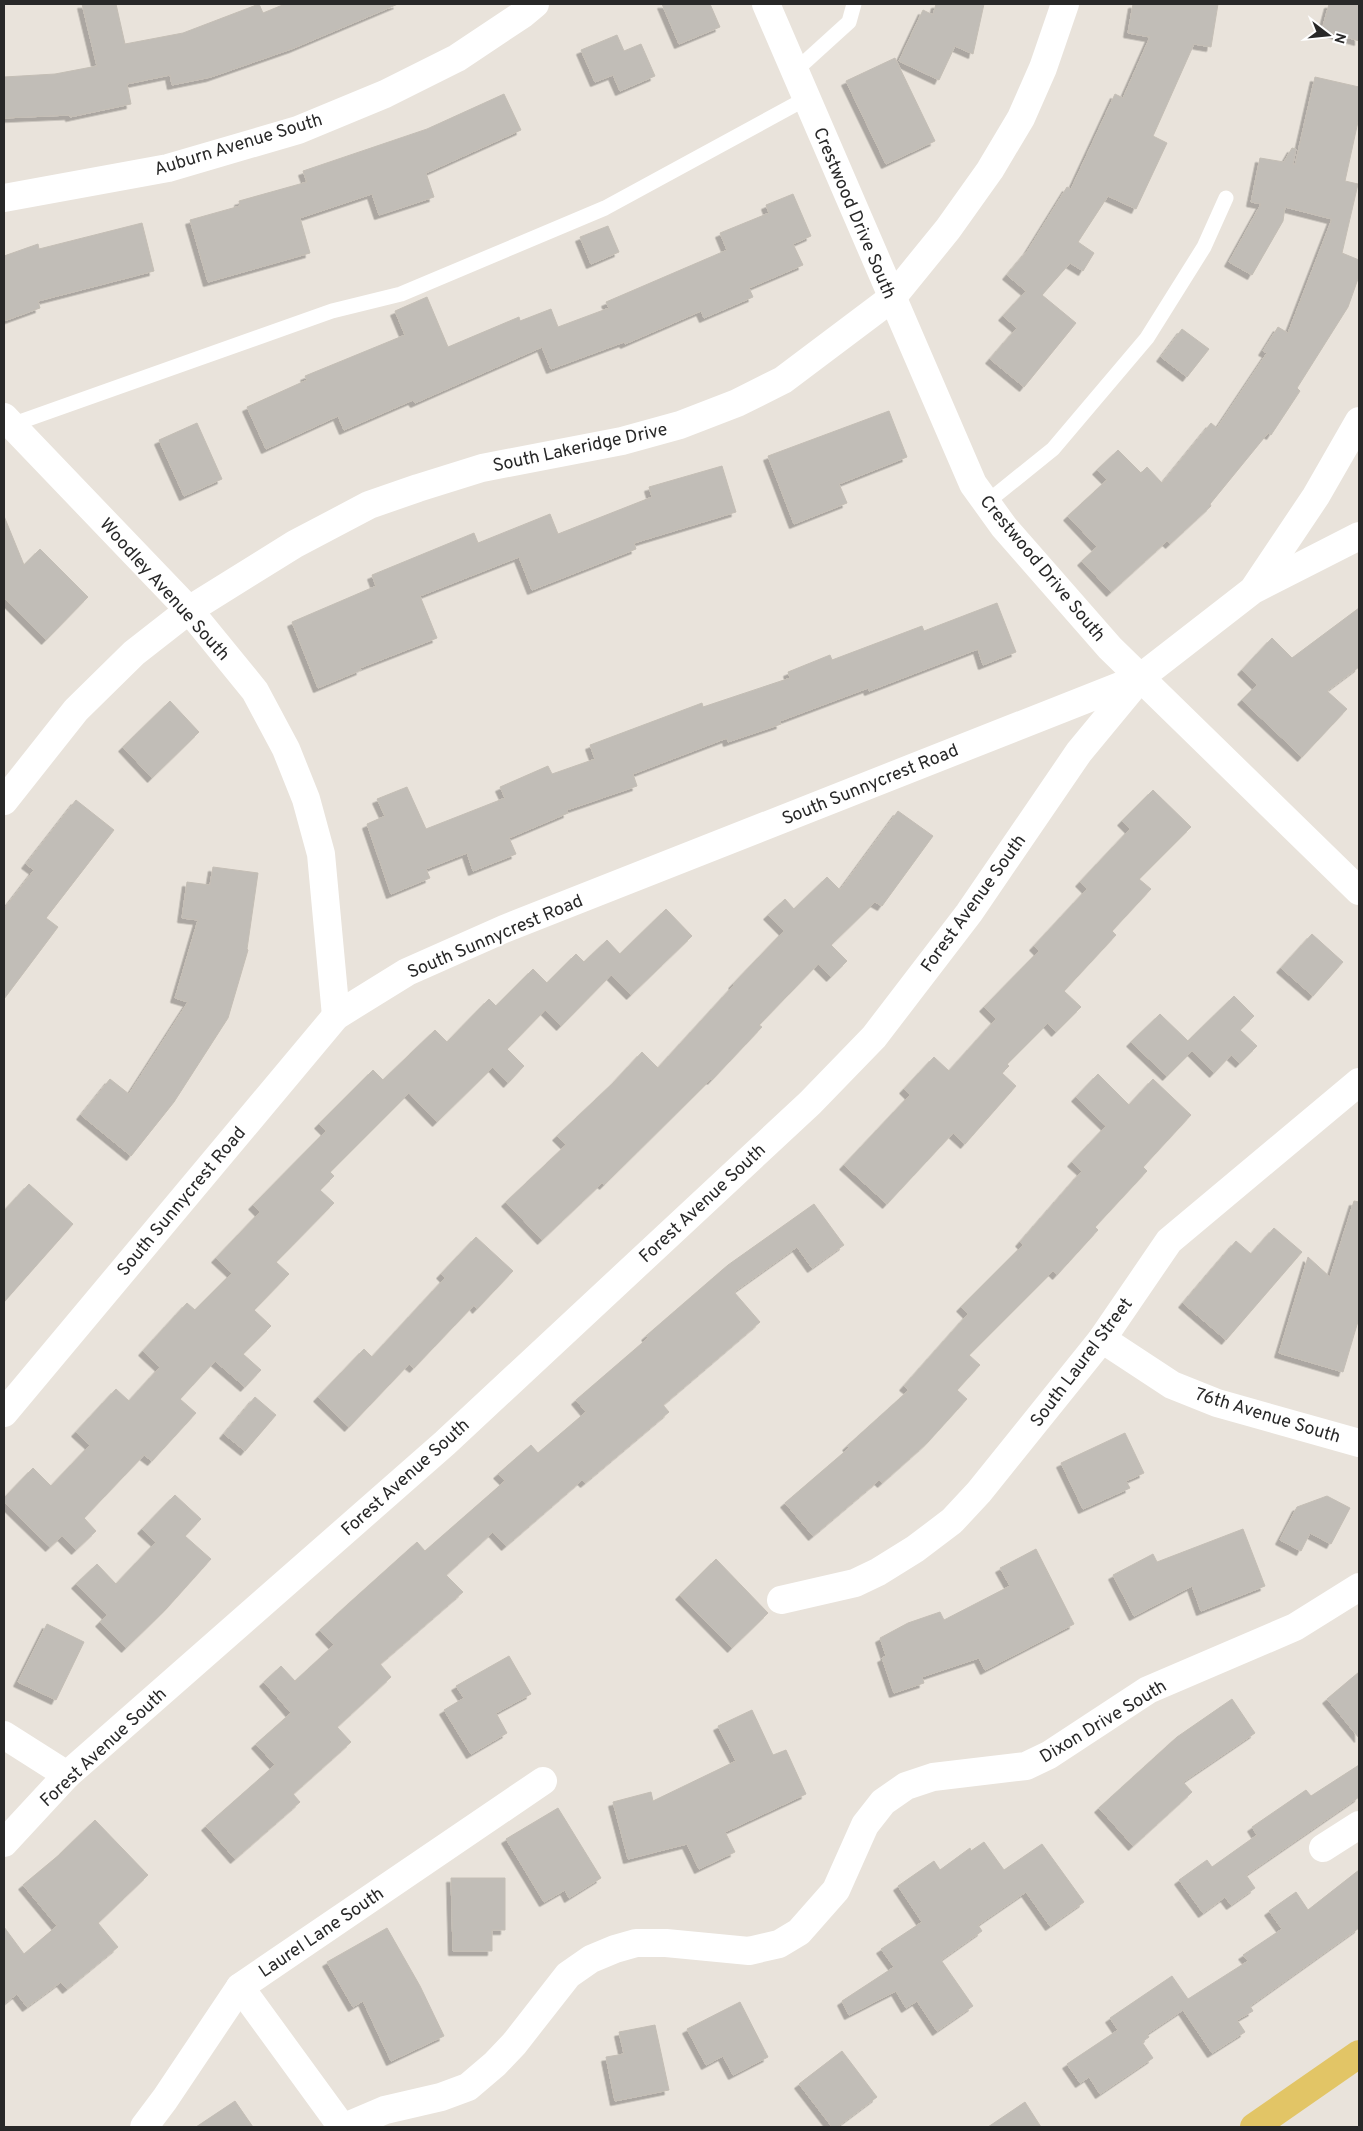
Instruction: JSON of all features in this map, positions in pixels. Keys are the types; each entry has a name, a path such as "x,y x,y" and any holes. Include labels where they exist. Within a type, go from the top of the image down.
{"main road":[{"path":"1254,2127 1359,2054"}],"street":[{"name":"Auburn Avenue South","path":"4,198 168,168 298,130 385,94 457,58 535,4"},
{"name":"Crestwood Drive South","path":"766,4 973,484 1004,527 1110,648 1359,891"},
{"name":"South Lakeridge Drive","path":"4,801 76,710 134,653 189,610 295,544 369,505 482,468 622,442 680,425 737,403 783,380 892,298 948,230 990,170 1021,118 1043,68 1064,4"},
{"path":"1253,590 1316,496 1359,421"},
{"name":"Woodley Avenue South","path":"10,430 189,610 255,691 286,749 306,798 321,854 336,1016"},
{"name":"Forest Avenue South","path":"4,1843 67,1775 445,1443 810,1103 874,1037 969,913 1080,752 1141,677 1253,590 1359,536"},
{"name":"South Sunnycrest Road","path":"4,1413 336,1016 408,972 504,928 1141,677"},
{"name":"South Laurel Street","path":"781,1600 855,1583 915,1549 952,1521 979,1492 1102,1339 1169,1241 1359,1082"},
{"name":"76th Avenue South","path":"1102,1339 1172,1385 1217,1404 1359,1442"},
{"name":"Dixon Drive South","path":"344,2127 385,2110 468,2087 495,2064 514,2044 568,1975 591,1959 615,1949 636,1944 666,1943 749,1951 779,1944 798,1932 815,1916 836,1890 864,1825 883,1802 906,1786 933,1777 1026,1766 1049,1755 1148,1690 1295,1627 1359,1587"},
{"path":"4,1735 67,1775"},
{"name":"Laurel Lane South","path":"144,2127 166,2099 240,1987 544,1781"},
{"path":"1323,1848 1359,1825"},
{"path":"240,1987 344,2127"}],"lane":[{"path":"795,71 849,22 854,4"},
{"path":"10,430 332,311 400,294 605,208 807,98"},
{"path":"986,503 1053,449 1147,338 1204,246 1226,198"}],"building":[{"path":"82,4 116,4 125,44 183,33 259,4 263,13 285,4 398,4 294,48 211,77 172,85 170,75 127,84 131,104 70,117 70,115 4,118 4,77 55,74 97,66"},
{"path":"662,4 710,4 720,27 679,44"},
{"path":"936,4 984,4 973,54 955,46 939,80 899,61 923,10 933,15"},
{"path":"1133,4 1218,4 1211,47 1194,44 1153,136 1167,143 1136,209 1108,196 1078,242 1094,253 1083,271 1070,263 1042,295 1076,323 1024,387 990,359 1017,328 1003,316 1026,291 1007,275 1028,250 1067,187 1071,189 1115,94 1123,98 1150,37 1128,33"},
{"path":"1329,4 1359,4 1359,41 1322,30"},
{"path":"617,35 624,51 641,44 655,76 620,91 613,75 595,82 581,50"},
{"path":"895,58 935,141 886,164 846,81"},
{"path":"1315,77 1359,87 1359,117 1345,181 1358,184 1342,253 1359,260 1359,276 1348,307 1297,388 1300,391 1271,435 1268,433 1210,504 1211,506 1170,544 1167,541 1111,592 1082,561 1097,547 1068,516 1107,480 1097,470 1118,450 1141,473 1147,467 1162,483 1211,423 1217,428 1267,353 1263,351 1278,327 1288,333 1332,219 1285,207 1283,221 1252,275 1229,262 1261,204 1251,202 1260,158 1284,162 1292,148 1296,149 1293,164 1295,165"},
{"path":"504,94 521,130 426,173 434,197 379,215 372,194 300,218 310,253 208,282 190,220 240,206 239,201 307,182 303,171 427,129"},
{"path":"793,194 811,236 793,244 803,265 749,288 753,297 704,318 701,311 625,344 624,342 551,369 542,347 415,403 413,400 344,430 338,416 266,449 247,407 307,380 305,376 405,335 395,311 427,297 448,347 519,317 520,321 551,309 558,327 609,308 606,302 727,250 720,233 769,213 766,205"},
{"path":"142,223 154,271 38,301 40,308 4,321 4,256 38,244 39,249"},
{"path":"608,226 619,252 591,264 580,237"},
{"path":"1182,329 1209,349 1187,377 1161,357"},
{"path":"889,411 907,457 839,484 847,503 794,524 768,456"},
{"path":"197,423 222,479 184,496 159,440"},
{"path":"722,466 736,512 634,543 636,549 532,590 519,557 420,596 437,638 360,668 361,670 318,688 292,622 376,586 372,575 474,533 478,543 550,514 558,534 652,497 649,487"},
{"path":"4,516 24,565 40,549 88,597 46,640 4,598"},
{"path":"997,603 1016,652 983,665 978,649 869,691 868,688 780,721 781,724 728,742 727,738 633,774 637,786 567,810 568,813 509,838 516,854 473,871 467,853 426,869 430,878 391,894 367,824 385,816 377,799 407,787 426,829 505,798 500,787 548,766 552,774 595,759 590,745 702,703 703,707 790,678 788,672 830,655 832,660 922,626 924,631"},
{"path":"1359,608 1359,667 1327,691 1347,709 1302,757 1242,700 1257,685 1242,670 1272,638 1292,658"},
{"path":"170,701 199,732 152,778 123,747"},
{"path":"1153,790 1191,827 1139,879 1151,889 1112,931 1116,935 1064,991 1081,1007 1056,1032 1048,1023 1007,1064 1009,1066 1002,1073 1016,1086 965,1144 953,1133 887,1204 844,1165 910,1095 904,1089 934,1057 949,1071 996,1019 984,1007 1039,951 1034,946 1087,889 1080,882 1130,829 1122,821"},
{"path":"76,800 114,830 46,918 58,927 4,999 4,909 34,870 26,864"},
{"path":"898,811 933,836 882,906 875,902 831,945 847,961 831,977 818,964 759,1025 762,1027 712,1080 604,1185 602,1183 542,1240 506,1202 566,1145 557,1136 614,1082 642,1052 658,1068 733,984 784,931 768,915 785,899 794,909 827,877 840,890"},
{"path":"213,867 258,873 248,950 228,1018 174,1102 131,1156 81,1115 110,1079 129,1094 188,1002 175,998 198,920 182,918 187,882 210,885"},
{"path":"666,909 692,936 631,995 611,975 561,1026 545,1010 507,1049 524,1066 508,1083 493,1067 437,1122 409,1093 330,1172 334,1176 320,1190 334,1203 276,1262 289,1274 254,1310 271,1326 243,1354 261,1370 245,1387 215,1361 180,1399 196,1413 152,1461 144,1455 84,1518 96,1531 76,1550 62,1536 50,1547 4,1502 4,1498 33,1468 51,1486 90,1445 76,1432 116,1389 129,1401 160,1367 143,1351 187,1303 195,1310 232,1273 216,1258 260,1212 253,1205 326,1131 319,1124 373,1070 383,1080 435,1030 447,1042 489,999 496,1006 533,969 547,983 576,954 584,962 607,940 620,954"},
{"path":"1312,934 1343,962 1313,996 1281,968"},
{"path":"1234,996 1254,1016 1240,1030 1257,1046 1240,1063 1231,1055 1214,1073 1192,1051 1167,1076 1131,1042 1160,1014 1188,1041"},
{"path":"1098,1074 1129,1105 1153,1079 1191,1115 1143,1167 1147,1171 1095,1227 1098,1230 1057,1275 1053,1271 969,1355 980,1365 957,1390 967,1399 928,1442 882,1483 879,1480 813,1536 785,1503 849,1448 847,1446 909,1390 904,1386 968,1314 961,1307 1023,1245 1020,1242 1082,1171 1072,1162 1106,1126 1076,1097"},
{"path":"29,1184 73,1224 4,1302 4,1211"},
{"path":"1354,1201 1359,1202 1359,1318 1343,1372 1279,1353 1308,1257 1330,1277"},
{"path":"814,1204 844,1245 812,1268 797,1247 734,1292 760,1322 663,1405 669,1412 585,1483 582,1480 506,1546 493,1532 446,1575 463,1592 380,1664 391,1677 337,1727 351,1742 293,1794 300,1802 235,1859 206,1826 275,1765 256,1744 291,1713 264,1682 281,1666 295,1681 334,1645 320,1630 347,1605 417,1542 425,1551 505,1481 498,1474 531,1445 538,1453 586,1412 576,1400 648,1338 646,1336 728,1265"},
{"path":"1274,1228 1302,1252 1226,1340 1183,1303 1236,1241 1251,1254"},
{"path":"476,1237 513,1271 477,1309 474,1305 414,1368 409,1364 349,1427 318,1397 364,1349 372,1357 445,1278 441,1274"},
{"path":"255,1397 276,1415 245,1451 224,1434"},
{"path":"1125,1433 1144,1473 1126,1481 1130,1488 1083,1509 1061,1463"},
{"path":"175,1495 201,1519 185,1536 211,1559 167,1608 126,1648 100,1622 107,1615 76,1584 97,1564 116,1584 156,1542 142,1529"},
{"path":"1327,1496 1350,1508 1331,1544 1310,1533 1301,1551 1280,1540 1297,1507"},
{"path":"1243,1529 1265,1586 1201,1611 1192,1586 1134,1616 1113,1575 1153,1554 1157,1562"},
{"path":"1036,1549 1074,1624 985,1670 979,1658 922,1677 924,1683 894,1693 882,1658 886,1656 880,1638 908,1623 940,1612 944,1620 1010,1586 1000,1568"},
{"path":"716,1559 768,1613 732,1648 680,1595"},
{"path":"47,1624 84,1642 56,1700 18,1682"},
{"path":"509,1656 531,1694 496,1713 507,1733 471,1754 444,1710 464,1698 456,1686"},
{"path":"1359,1672 1359,1738 1327,1699"},
{"path":"1232,1699 1255,1733 1183,1782 1192,1792 1133,1846 1099,1808 1177,1737"},
{"path":"752,1710 773,1755 786,1750 806,1794 725,1832 735,1852 699,1869 687,1844 628,1859 613,1802 651,1792 653,1801 736,1761 718,1726"},
{"path":"1359,1765 1359,1797 1246,1875 1255,1888 1231,1905 1225,1897 1203,1913 1179,1880 1207,1860 1212,1867 1257,1835 1252,1827 1306,1790 1311,1796"},
{"path":"558,1808 601,1878 569,1898 565,1890 544,1902 506,1839"},
{"path":"95,1820 148,1875 98,1923 118,1947 67,1989 61,1982 27,2007 17,1994 4,2004 4,1927 24,1954 57,1926 23,1885 59,1855"},
{"path":"984,1842 1004,1870 1042,1844 1084,1902 1050,1926 1026,1892 978,1925 982,1931 941,1960 973,2006 937,2031 917,2001 906,2008 896,1991 849,2015 842,2001 894,1967 881,1949 922,1922 898,1886 934,1861 940,1870 970,1848 971,1851"},
{"path":"1359,1870 1359,1928 1250,2006 1253,2011 1237,2020 1245,2032 1212,2053 1183,2010 1147,2034 1149,2037 1142,2042 1153,2058 1100,2094 1089,2077 1080,2083 1067,2064 1118,2030 1110,2018 1172,1976 1188,1999 1248,1961 1243,1955 1282,1929 1269,1911 1296,1892 1308,1910"},
{"path":"451,1878 505,1878 505,1930 492,1930 492,1951 453,1951"},
{"path":"387,1928 420,1986 444,2036 391,2061 363,2001 353,2007 327,1962"},
{"path":"740,2002 768,2057 733,2075 723,2056 706,2065 687,2029"},
{"path":"655,2025 669,2090 615,2101 606,2057 624,2054 619,2032"},
{"path":"842,2051 877,2097 837,2127 832,2127 799,2084"},
{"path":"235,2101 253,2127 196,2127"},
{"path":"1025,2102 1041,2127 988,2127"}]}
